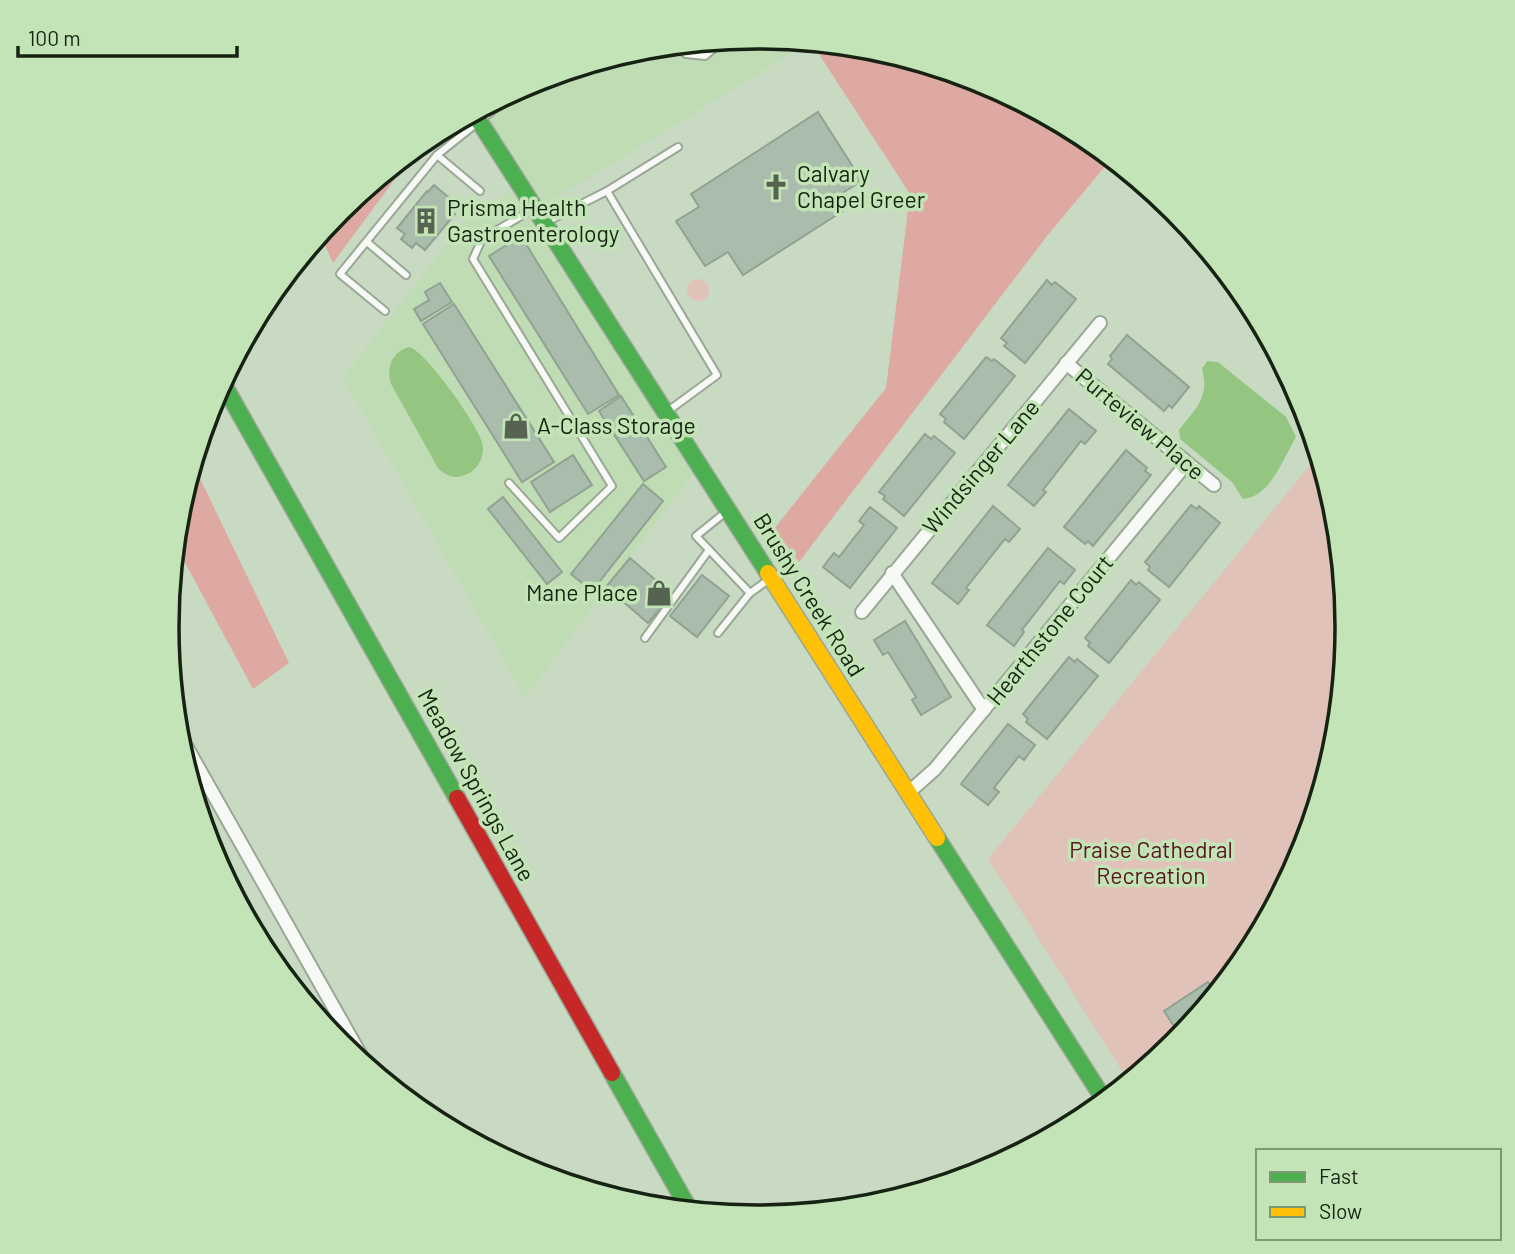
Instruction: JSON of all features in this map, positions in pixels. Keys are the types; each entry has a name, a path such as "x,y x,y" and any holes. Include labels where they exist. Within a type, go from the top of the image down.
{"main road":[{"name":"Brushy Creek Road","path":"479,121 1100,1093"},
{"name":"Meadow Springs Lane","path":"229,394 684,1200"}],"street":[{"name":"Windsinger Lane","path":"862,612 1100,323"},
{"name":"Purteview Place","path":"1066,363 1214,485"},
{"name":"Hearthstone Court","path":"908,793 935,769 1187,463"},
{"path":"892,573 984,710"},
{"path":"196,764 351,1038"}],"lane":[{"path":"685,54 705,56 711,51"},
{"path":"385,311 340,274 437,155 463,130"},
{"path":"544,223 607,191 678,147"},
{"path":"437,155 480,191"},
{"path":"607,191 717,375 666,413"},
{"path":"509,483 559,538 612,486 473,260 482,239 535,208"},
{"path":"366,242 406,275"},
{"path":"728,509 696,536 750,593"},
{"path":"645,638 709,550"},
{"path":"718,633 750,593 771,578"}],"shaded area":[{"path":"720,50 797,50 545,205 488,116 536,93 572,80 645,60"},
{"path":"818,52 907,69 979,93 1046,126 1106,166 1047,236 799,562 774,529 886,388 910,194"},
{"path":"399,174 333,263 325,244 376,192"},
{"name":"A-Class Storage","path":"511,191 693,473 525,697 343,378 462,224"},
{"path":"409,347 417,351 438,374 478,433 483,453 476,467 467,474 452,477 438,468 391,384 389,372 392,361 398,352"},
{"path":"1207,361 1218,362 1286,417 1296,437 1275,476 1261,492 1252,497 1243,499 1232,482 1180,439 1179,430 1203,395 1202,369"},
{"path":"199,477 289,663 253,689 183,560"}],"green space":[{"path":"698,279 706,282 709,290 706,298 698,301 690,298 687,290 690,282"},
{"name":"Praise Cathedral Recreation","path":"1312,463 1331,552 1336,627 1331,702 1316,777 1305,813 1276,883 1238,948 1192,1008 1124,1074 988,859"}],"building":[{"name":"Calvary Chapel Greer","path":"818,112 862,181 834,198 843,211 743,275 728,252 705,266 676,221 699,207 691,194"},
{"name":"Prisma Health Gastroenterology","path":"434,185 458,205 452,212 455,214 425,250 416,243 412,248 401,239 405,234 397,228"},
{"path":"521,236 619,395 588,414 489,256"},
{"path":"1047,280 1052,285 1055,282 1076,299 1025,363 1004,346 1007,343 1001,338"},
{"path":"440,283 452,302 421,321 414,309 429,300 425,292"},
{"path":"454,304 554,462 522,482 423,324"},
{"path":"1127,335 1189,387 1172,408 1169,405 1164,411 1108,364 1112,359 1110,356"},
{"path":"986,357 992,361 994,359 1015,376 964,439 944,422 946,419 940,414"},
{"path":"621,396 666,467 644,481 599,411"},
{"path":"1069,409 1096,431 1085,444 1081,441 1034,506 1008,485"},
{"path":"925,434 931,439 934,436 955,453 904,516 883,499 885,496 879,492"},
{"path":"1126,450 1147,468 1145,471 1151,475 1093,546 1088,541 1085,544 1064,527"},
{"path":"573,455 592,485 550,512 531,482"},
{"path":"643,484 663,501 592,591 571,574"},
{"path":"503,497 562,572 547,584 488,509"},
{"path":"1191,505 1197,509 1199,506 1220,523 1169,587 1148,570 1150,567 1145,562"},
{"path":"993,506 1020,529 1009,542 1005,539 966,588 969,590 958,604 932,583"},
{"path":"870,507 897,528 850,588 823,567 834,553 839,557 864,525 859,521"},
{"path":"1048,548 1075,570 1064,584 1060,581 1022,630 1024,632 1014,646 987,625"},
{"path":"630,558 672,594 648,623 606,587"},
{"path":"702,575 729,596 697,637 670,616"},
{"path":"1131,580 1136,585 1139,582 1160,600 1109,663 1088,646 1090,643 1085,638"},
{"path":"905,621 951,697 921,715 912,700 916,697 888,652 883,655 874,640"},
{"path":"1069,657 1075,662 1077,659 1098,676 1047,739 1026,722 1028,719 1023,714"},
{"path":"1008,724 1035,745 1024,760 1019,756 994,788 999,792 988,805 961,784"},
{"path":"1208,982 1210,986 1174,1027 1164,1011"}],"traffic: fast":[{"path":"479,121 768,573"},
{"path":"229,394 457,798"},
{"path":"937,838 1100,1093"},
{"path":"612,1073 684,1200"}],"traffic: slow":[{"path":"768,573 937,838"}],"traffic: jam":[{"path":"457,798 612,1073"}],"place":[{"name":"Calvary Chapel Greer","path":"776,187"},
{"name":"Prisma Health Gastroenterology","path":"426,221"},
{"name":"A-Class Storage","path":"516,426"},
{"name":"Mane Place","path":"659,593"}]}
